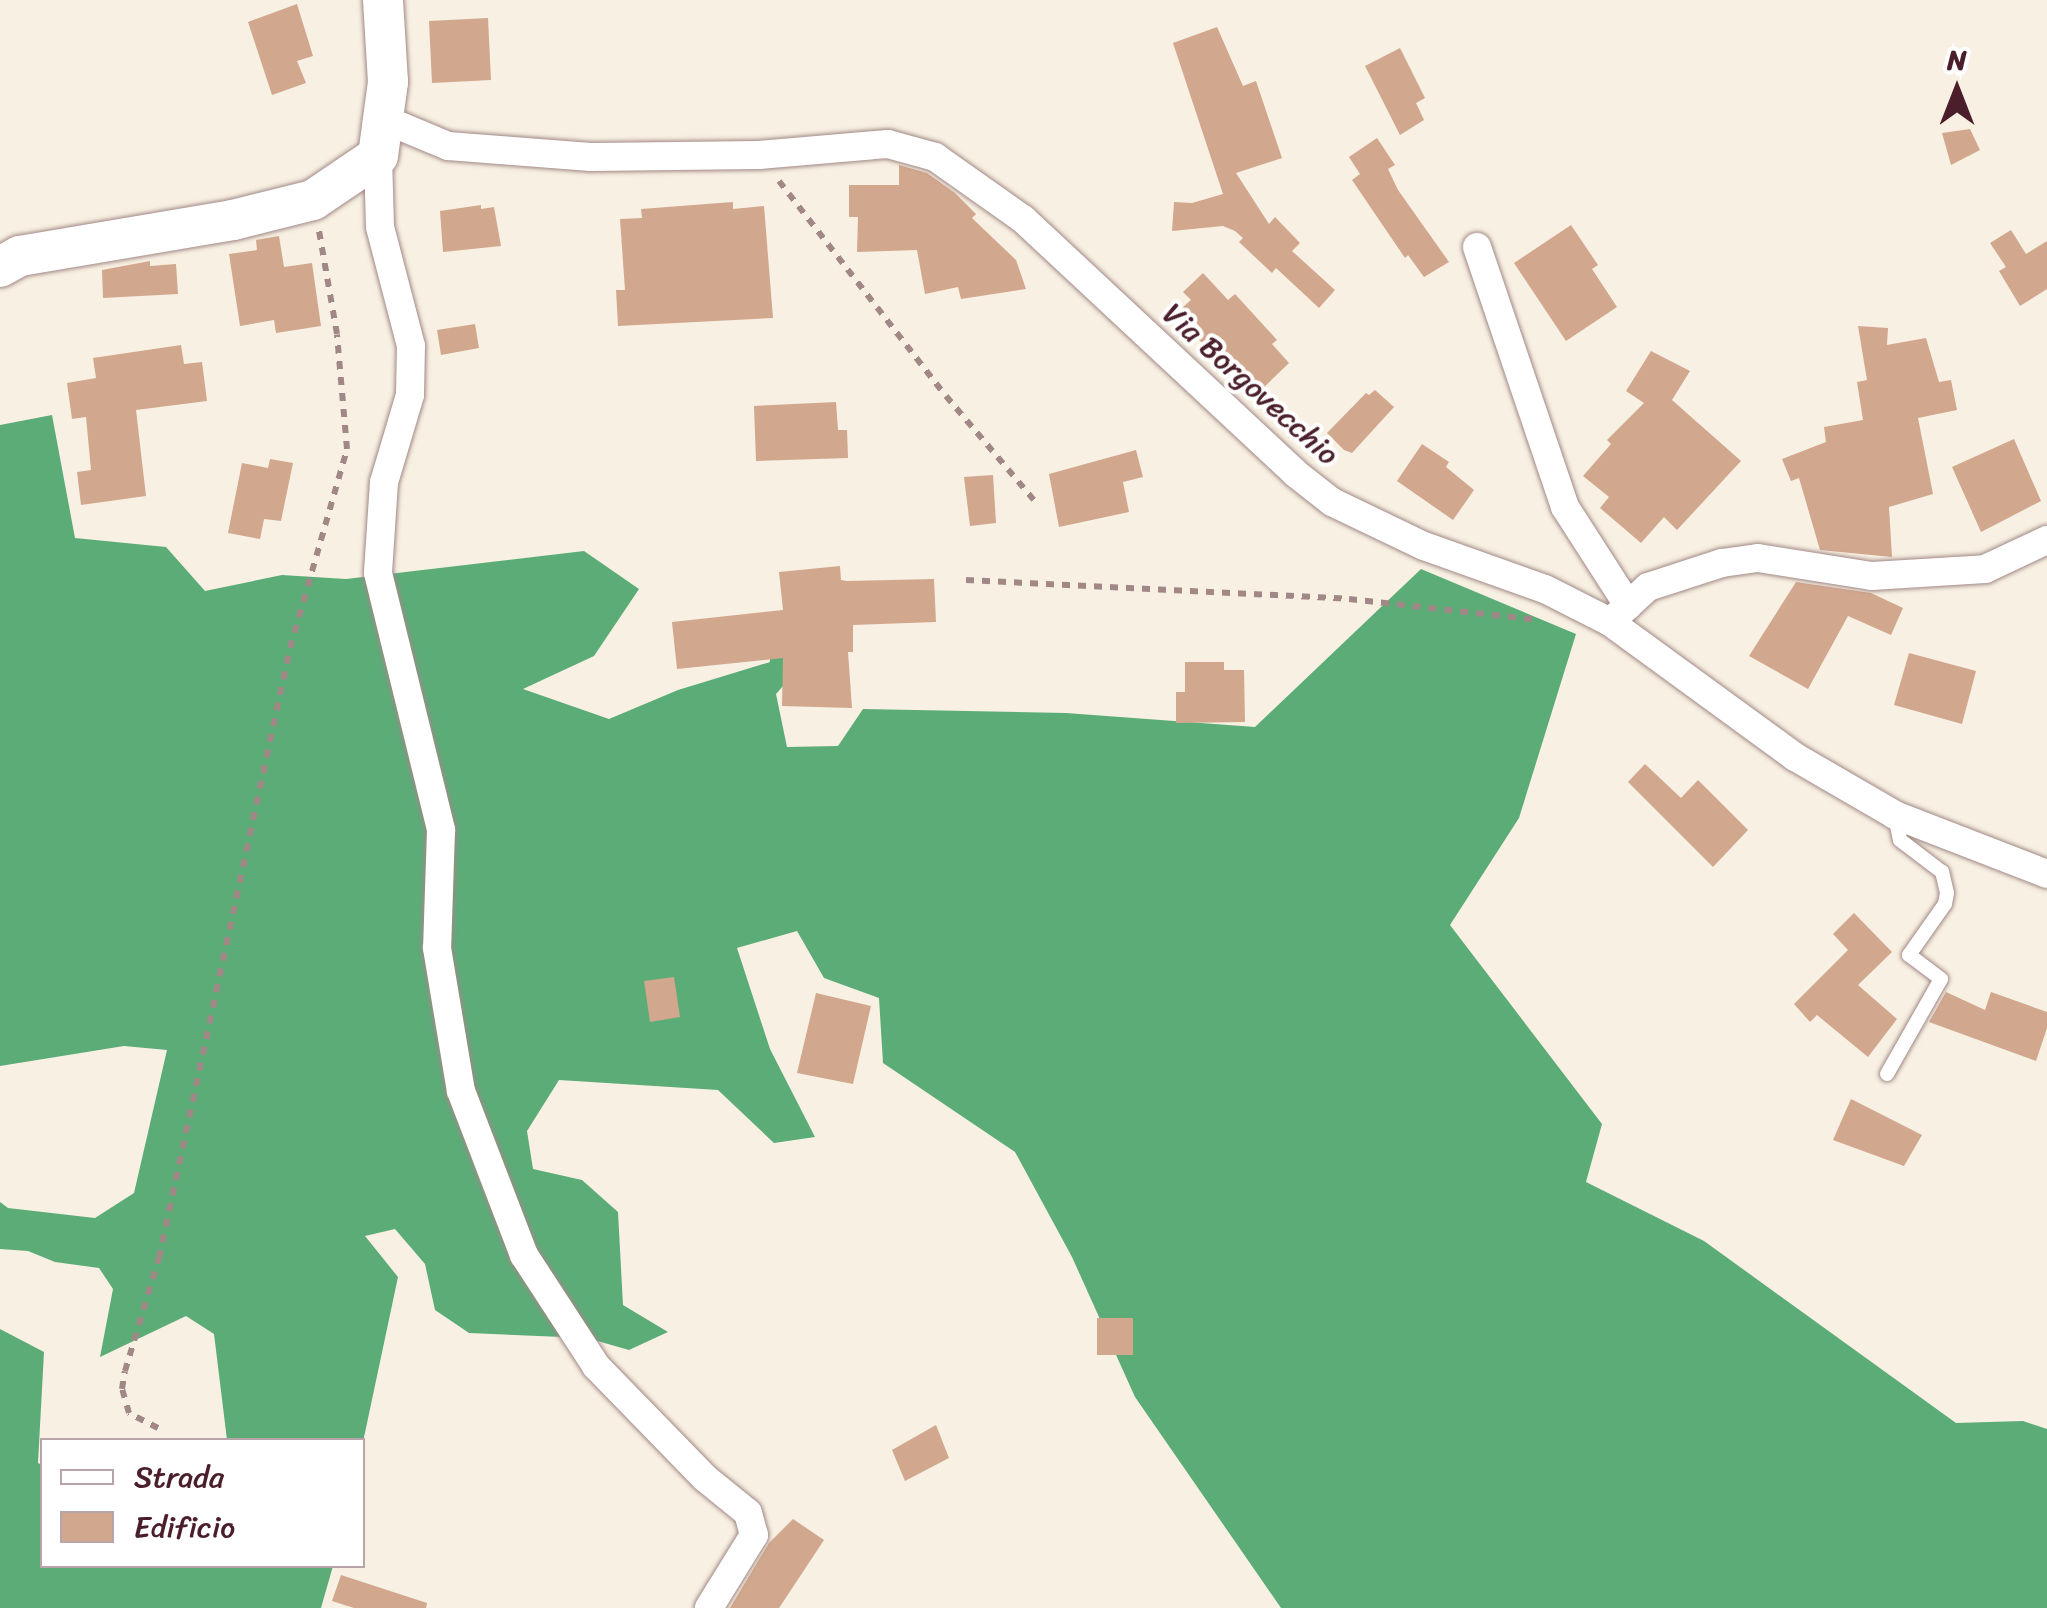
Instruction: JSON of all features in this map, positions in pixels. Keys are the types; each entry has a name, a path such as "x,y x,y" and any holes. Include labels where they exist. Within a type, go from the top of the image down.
{"street":[{"path":"383,0 388,82 379,137 380,227 411,346 410,395 384,482 378,573 441,830 437,948 461,1091 524,1255 596,1366 705,1478 748,1512 754,1534 709,1608"},
{"path":"0,267 20,256 233,220 313,200 379,137"},
{"name":"Via Borgovecchio","path":"379,137 592,157 759,155 888,144 935,157 1023,219 1295,473 1332,502 1424,546 1619,614 1795,758 1895,815 2047,874"},
{"path":"1477,247 1565,507 1619,614 1648,587 1722,564 1758,558 1872,576 1985,569 2047,540"}],"lane":[{"path":"1887,1074 1940,979 1909,955 1945,904 1947,892 1942,872 1900,840 1895,815"}],"path":[{"path":"759,155 946,396 1034,500"},
{"path":"158,1428 129,1413 122,1389 125,1371 159,1258 290,648 347,449 337,334 313,200"},
{"path":"966,580 1349,598 1555,622"}],"green space":[{"path":"52,415 75,538 166,547 205,591 282,575 346,579 584,551 639,589 594,656 523,689 609,719 678,690 770,662 768,637 798,669 776,694 787,747 838,746 863,709 1066,713 1255,727 1421,569 1576,634 1519,818 1450,925 1602,1124 1586,1182 1704,1241 1956,1423 2023,1421 2047,1429 2047,1608 1281,1608 1135,1397 1072,1257 1015,1152 883,1063 879,998 824,978 797,931 737,948 770,1049 815,1137 774,1143 718,1090 559,1080 527,1131 533,1169 582,1180 618,1212 623,1305 668,1332 629,1350 587,1338 469,1333 435,1310 425,1264 395,1229 365,1236 398,1277 364,1438 227,1438 214,1334 186,1316 100,1357 113,1289 99,1268 55,1262 28,1251 0,1249 0,1202 8,1208 95,1218 134,1193 167,1050 124,1046 0,1066 0,425"},
{"path":"0,1329 44,1352 38,1463 40,1568 332,1568 321,1608 0,1608"}],"building":[{"path":"297,4 313,56 297,61 306,83 272,95 248,22"},
{"path":"488,18 491,80 432,83 429,21"},
{"path":"1217,27 1243,86 1256,81 1282,158 1236,173 1269,224 1275,217 1300,243 1292,251 1335,290 1319,308 1276,268 1272,273 1239,242 1243,238 1235,231 1223,226 1172,231 1174,202 1192,203 1223,194 1173,43"},
{"path":"1400,48 1425,98 1416,103 1424,120 1400,135 1365,66"},
{"path":"1970,129 1980,150 1951,165 1942,133"},
{"path":"1377,138 1395,165 1388,169 1398,190 1449,262 1424,277 1408,255 1405,258 1352,180 1360,174 1349,157"},
{"path":"899,165 927,173 955,193 976,214 972,218 1016,260 1026,289 961,299 958,287 925,294 917,250 857,252 858,217 849,217 849,185 899,185"},
{"path":"733,202 733,209 764,206 773,318 618,326 616,290 625,290 620,219 642,218 641,209"},
{"path":"481,205 481,209 494,207 501,246 443,252 440,211"},
{"path":"1571,225 1598,265 1592,269 1617,307 1566,341 1514,263"},
{"path":"2011,230 2026,254 2047,241 2047,289 2020,306 1999,271 2006,267 1990,243"},
{"path":"279,236 284,267 312,263 321,326 276,333 274,320 240,326 229,254 257,250 256,240"},
{"path":"150,261 150,266 176,264 178,294 103,298 102,270"},
{"path":"1203,273 1228,300 1235,294 1277,340 1272,344 1289,363 1260,391 1244,374 1234,378 1192,332 1199,326 1183,307 1191,300 1183,292"},
{"path":"475,324 479,348 441,355 437,330"},
{"path":"1858,326 1888,328 1887,345 1926,338 1939,382 1951,380 1957,410 1918,418 1933,494 1889,507 1892,557 1820,550 1799,478 1791,481 1782,459 1826,442 1824,427 1863,420 1857,382 1867,380"},
{"path":"181,345 184,364 202,362 207,401 136,410 146,496 81,505 77,472 91,470 86,417 72,419 67,383 96,378 93,358"},
{"path":"1651,351 1690,371 1672,400 1741,461 1677,530 1664,517 1641,543 1600,508 1609,497 1583,476 1611,444 1607,440 1644,403 1626,391"},
{"path":"1375,390 1394,407 1352,453 1344,450 1327,433 1366,393"},
{"path":"836,402 838,430 847,430 848,458 756,461 754,406"},
{"path":"2014,439 2041,501 1981,532 1952,467"},
{"path":"1422,444 1449,462 1446,467 1474,490 1453,520 1397,481"},
{"path":"1136,450 1143,477 1123,482 1129,512 1059,527 1049,474"},
{"path":"270,459 293,463 281,521 264,519 260,539 228,533 242,463 268,468"},
{"path":"993,475 996,523 970,526 964,477"},
{"path":"840,566 841,580 847,581 934,579 936,622 853,625 853,652 848,652 852,708 782,706 783,658 677,669 672,622 783,610 779,572"},
{"path":"1796,582 1871,593 1903,608 1891,635 1848,616 1808,689 1749,656"},
{"path":"1909,653 1976,671 1962,724 1894,705"},
{"path":"1185,662 1224,662 1224,670 1244,670 1245,722 1176,723 1176,692 1185,692"},
{"path":"1645,764 1681,798 1698,780 1748,830 1713,867 1628,782"},
{"path":"1854,913 1892,952 1858,985 1897,1019 1868,1057 1817,1015 1810,1022 1794,1004 1848,950 1833,934"},
{"path":"674,977 680,1017 650,1022 644,981"},
{"path":"1946,992 1985,1010 1991,992 2047,1012 2047,1028 2036,1061 1929,1022"},
{"path":"816,993 871,1006 853,1084 797,1073"},
{"path":"1851,1099 1922,1135 1904,1166 1833,1140"},
{"path":"1097,1318 1133,1318 1133,1355 1097,1355"},
{"path":"936,1425 949,1458 905,1481 892,1450"},
{"path":"793,1519 824,1540 779,1608 730,1608 769,1543"},
{"path":"341,1575 427,1603 426,1608 354,1608 332,1601"}]}
